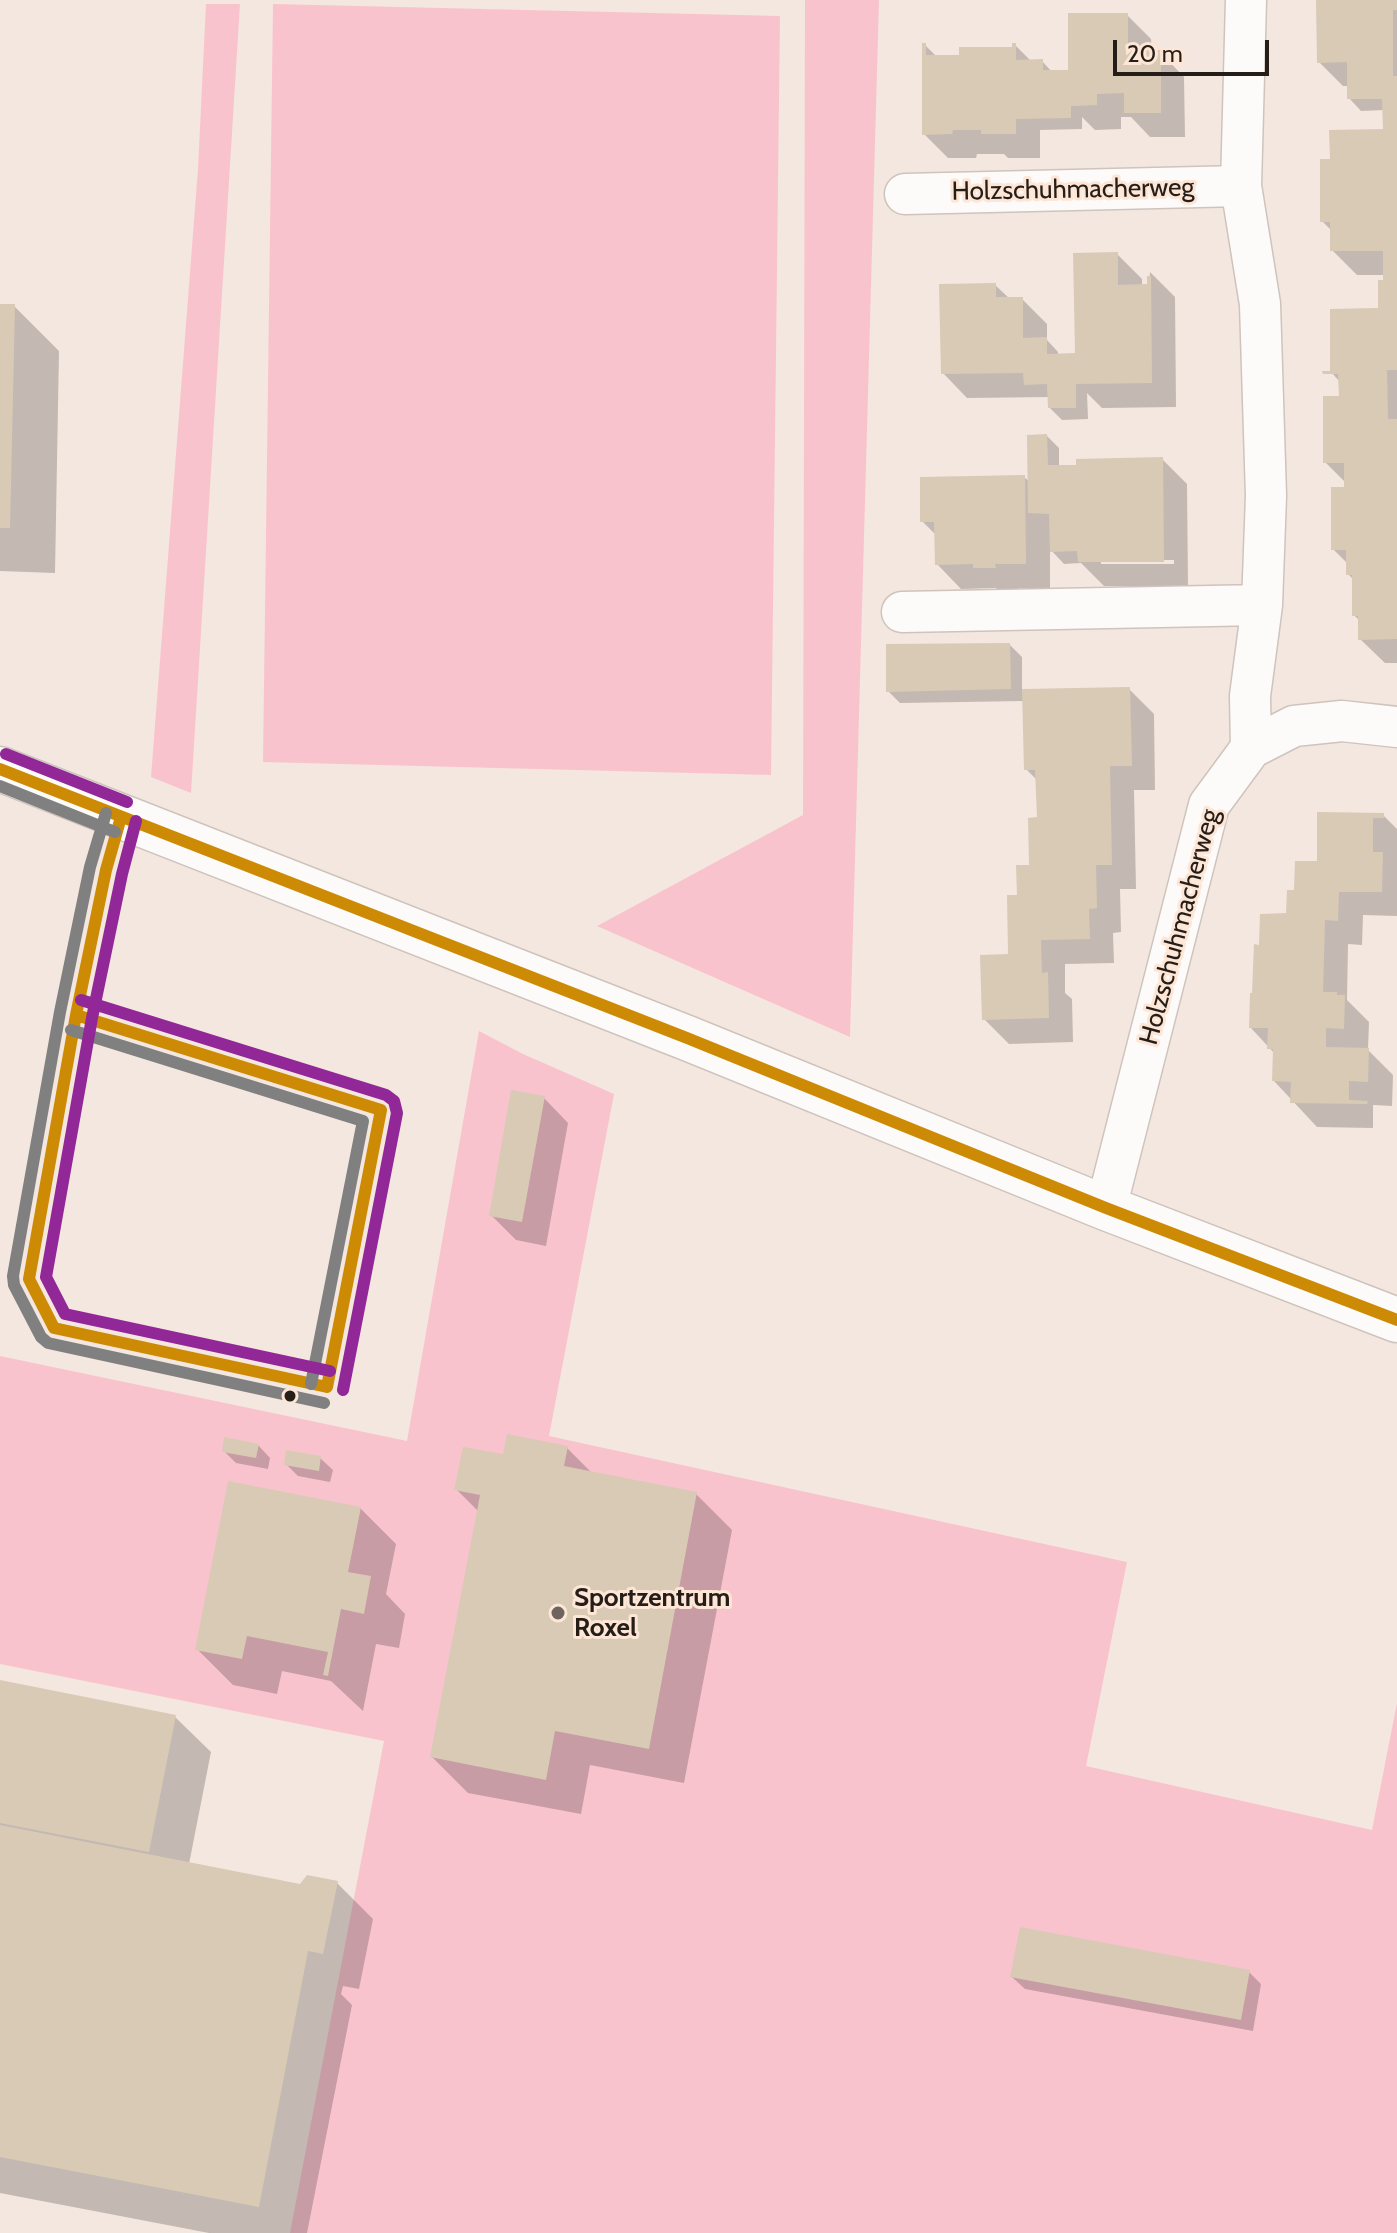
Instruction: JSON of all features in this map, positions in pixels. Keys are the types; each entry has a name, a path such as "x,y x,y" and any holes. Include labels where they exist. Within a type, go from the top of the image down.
{"main road":[{"path":"0,769 687,1038 1106,1208 1397,1320"}],"street":[{"path":"1246,0 1241,186 1260,304 1266,496 1262,605 1250,696 1251,748 1294,726 1342,721 1397,727"},
{"name":"Holzschuhmacherweg","path":"905,194 1241,186"},
{"path":"902,612 1262,605"},
{"name":"Holzschuhmacherweg","path":"1106,1208 1209,805 1251,748"}],"shaded area":[{"path":"805,0 879,0 850,1037 597,926 803,815"},
{"path":"206,4 240,4 191,793 151,777 198,169"},
{"path":"273,4 780,16 771,775 263,762"},
{"name":"Sportzentrum Roxel","path":"479,1031 614,1094 549,1436 1127,1562 1086,1766 1372,1830 1397,1703 1397,2233 290,2233 384,1741 0,1664 0,1356 407,1441"}],"building":[{"path":"1316,0 1397,0 1397,10 1393,10 1393,76 1397,76 1397,370 1387,370 1388,419 1397,419 1397,639 1358,640 1358,616 1352,616 1352,575 1346,575 1346,550 1331,550 1331,487 1344,487 1344,463 1323,463 1323,396 1339,396 1338,374 1323,374 1322,371 1330,371 1330,309 1378,308 1378,280 1383,280 1383,251 1330,251 1330,222 1320,222 1320,159 1330,159 1329,130 1383,129 1382,99 1347,99 1347,62 1317,63"},
{"path":"1068,13 1128,13 1128,50 1161,50 1161,113 1124,113 1124,93 1097,94 1097,105 1071,106 1071,118 1016,119 1016,134 953,130 952,134 922,135 922,43 926,43 926,55 959,55 959,47 1012,47 1012,43 1016,43 1016,60 1043,59 1043,70 1068,70"},
{"path":"1118,252 1118,285 1147,284 1147,276 1151,276 1152,383 1076,384 1076,408 1048,408 1047,384 1024,385 1023,373 941,374 939,284 996,283 996,297 1023,297 1023,338 1047,337 1047,354 1075,353 1073,253"},
{"path":"0,304 15,304 10,528 0,528"},
{"path":"1047,434 1048,465 1076,465 1076,459 1163,457 1164,562 1078,562 1077,551 1050,552 1049,514 1028,513 1027,435"},
{"path":"1025,475 1026,564 995,564 996,568 973,568 973,564 935,565 934,522 920,522 920,477"},
{"path":"1010,643 1011,689 886,692 886,644"},
{"path":"1130,687 1132,766 1110,766 1112,865 1096,865 1097,908 1089,909 1090,939 1041,940 1042,973 1048,972 1049,1018 982,1020 980,955 1008,954 1007,895 1017,895 1016,865 1029,865 1028,818 1037,817 1035,770 1024,770 1022,689"},
{"path":"1317,812 1384,813 1384,818 1373,818 1373,852 1383,852 1382,892 1339,892 1338,921 1325,920 1323,992 1345,995 1344,1029 1326,1028 1326,1047 1369,1048 1368,1082 1349,1081 1349,1100 1368,1101 1367,1104 1290,1103 1291,1082 1272,1081 1273,1049 1267,1049 1268,1028 1249,1028 1254,944 1259,945 1260,914 1286,913 1287,890 1294,890 1295,861 1317,861"},
{"path":"511,1090 545,1096 522,1222 489,1216"},
{"path":"507,1434 568,1446 564,1466 697,1492 649,1749 555,1731 546,1780 430,1757 480,1495 454,1490 463,1447 503,1454"},
{"path":"224,1437 259,1444 256,1458 222,1452"},
{"path":"286,1450 321,1456 319,1471 284,1465"},
{"path":"228,1481 361,1507 348,1572 371,1576 364,1614 341,1609 328,1676 323,1675 328,1652 247,1636 242,1659 195,1650"},
{"path":"0,1680 176,1715 149,1852 0,1823"},
{"path":"0,1825 300,1884 307,1875 338,1881 323,1954 308,1951 259,2207 0,2157"},
{"path":"1020,1927 1250,1970 1241,2020 1010,1977"}],"transit line":[{"path":"6,754 127,802"},
{"path":"0,769 687,1038 1106,1208 1397,1320"},
{"path":"0,786 115,832"},
{"path":"106,813 90,867 60,1012 13,1276 14,1285 41,1337 48,1343 324,1403"},
{"path":"76,1015 106,870 121,817"},
{"path":"136,821 92,1018 46,1277 65,1314 330,1371"},
{"path":"81,1000 386,1095 394,1101 397,1113 343,1390"},
{"path":"76,1015 381,1110 327,1387 54,1328 29,1279 76,1015"},
{"path":"71,1030 363,1121 311,1384"}],"place":[{"name":"Sportzentrum Roxel","path":"558,1613"}]}
